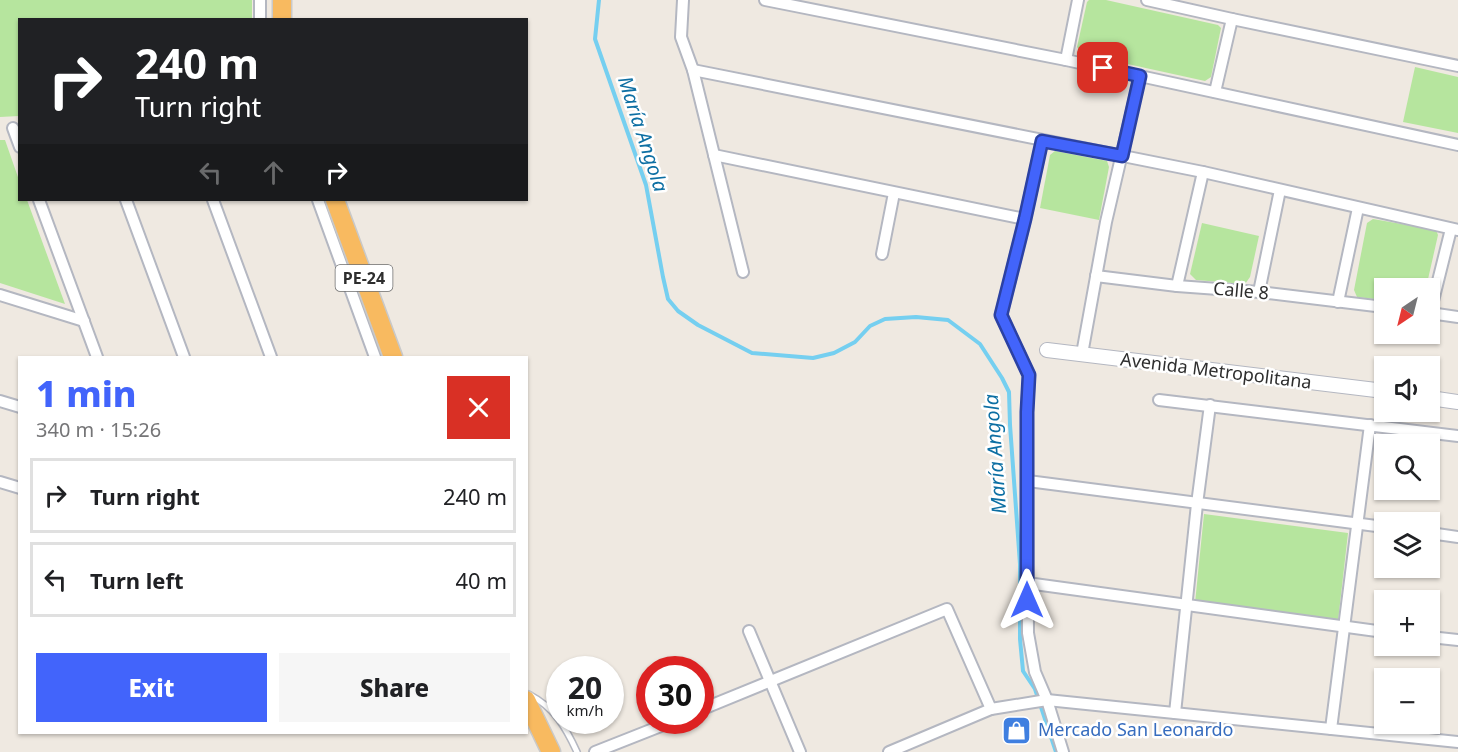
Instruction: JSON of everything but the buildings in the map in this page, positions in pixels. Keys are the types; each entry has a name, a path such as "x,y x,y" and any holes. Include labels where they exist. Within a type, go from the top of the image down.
{"highway":[{"path":"282,0 282,18"},
{"name":"PE-24","path":"335,201 393,356"},
{"path":"528,704 551,752"}],"street":[{"path":"260,0 261,18"},
{"path":"683,0 681,37 693,70 743,272"},
{"path":"765,0 1066,60 1458,145"},
{"path":"1066,60 1078,0"},
{"path":"1153,1 1458,66"},
{"path":"1215,92 1232,19"},
{"path":"693,70 1203,172 1455,229 1440,279"},
{"path":"1082,354 1096,276 1140,76"},
{"path":"0,129 16,127"},
{"path":"1042,141 1001,315 1029,375 1027,412 1028,633 1042,701 1063,752"},
{"path":"714,155 1025,219"},
{"path":"1177,285 1203,172"},
{"path":"1259,292 1280,190"},
{"path":"882,254 894,193"},
{"path":"39,201 97,356"},
{"path":"126,201 184,356"},
{"path":"213,201 271,356"},
{"path":"318,201 375,356"},
{"path":"1338,302 1358,208"},
{"name":"Calle 8","path":"1096,276 1374,306"},
{"path":"0,295 84,321"},
{"path":"1440,314 1458,316"},
{"name":"Avenida Metropolitana","path":"1047,350 1374,391"},
{"path":"1440,399 1458,402"},
{"path":"1160,400 1458,436"},
{"path":"0,401 18,406"},
{"path":"1175,713 1210,405"},
{"path":"1331,729 1370,425"},
{"path":"1028,481 1374,526"},
{"path":"0,482 18,487"},
{"path":"1440,534 1458,537"},
{"path":"1027,583 1374,631"},
{"path":"714,704 947,609 991,709"},
{"path":"749,631 800,752"},
{"path":"1440,638 1458,640"},
{"path":"890,752 991,709 1042,701 1458,742"},
{"path":"595,752 641,734"}],"lane":[{"path":"528,694 550,707 568,733 577,752"}],"green space":[{"path":"0,0 252,0 252,18 18,18 18,116 0,117"},
{"path":"1089,0 1106,0 1218,25 1221,28 1211,77 1205,81 1082,54 1077,47"},
{"path":"1415,67 1458,77 1458,133 1403,122"},
{"path":"0,140 5,140 18,177 18,201 27,201 65,304 0,283"},
{"path":"1055,151 1107,161 1109,167 1099,220 1040,208 1050,155"},
{"path":"1373,219 1436,230 1438,235 1428,278 1374,278 1374,299 1357,297 1354,290 1367,223"},
{"path":"1202,223 1259,236 1250,277 1245,284 1196,280 1190,274"},
{"path":"1204,514 1348,533 1338,621 1195,603"}],"waterway":[{"name":"María Angola","path":"599,0 595,39 646,185 668,299 678,311 698,325 752,353 813,358 834,353 855,342 870,326 885,319 916,317 948,320 980,344 1002,378 1009,392 1020,564 1020,639 1023,671 1035,689 1056,752"}],"place":[{"name":"Mercado San Leonardo","path":"1017,730"}],"route":[{"path":"1027,600 1029,375 1001,315 1042,141 1122,156 1140,76 1103,68"}]}
